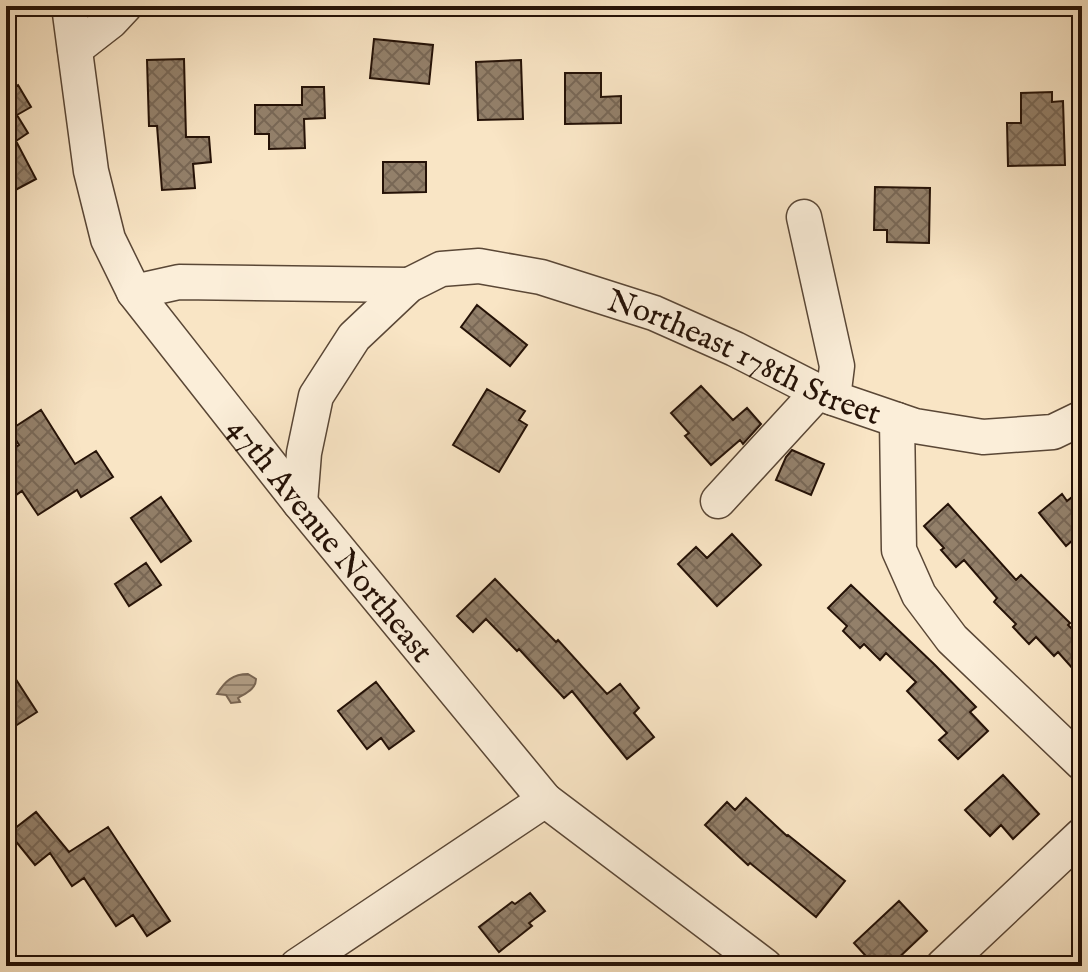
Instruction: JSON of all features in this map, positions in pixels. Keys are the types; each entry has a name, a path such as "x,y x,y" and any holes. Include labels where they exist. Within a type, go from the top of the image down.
{"street":[{"name":"47th Avenue Northeast","path":"69,6 91,171 108,239 134,292 300,503 545,800 765,966"},
{"path":"75,49 125,6"},
{"path":"718,501 826,394 837,366 804,217"},
{"name":"Northeast 178th Street","path":"300,503 304,453 316,396 354,337 409,285 441,269 479,266 541,277 654,313 826,394 915,426 983,437 1053,432 1082,418"},
{"name":"Northeast 178th Street","path":"134,292 179,282 409,285"},
{"path":"897,420 899,550 919,595 952,639 1082,763"},
{"path":"297,966 545,800"},
{"path":"943,966 1082,835"}],"shaded area":[{"path":"248,674 256,682 238,698 240,702 231,703 226,695 217,694 230,679"}],"building":[{"path":"374,39 433,45 429,84 370,78"},
{"path":"184,59 186,137 209,137 211,162 193,164 195,188 162,190 157,126 149,126 147,60"},
{"path":"521,60 523,119 478,120 476,62"},
{"path":"565,73 601,73 601,97 621,96 621,123 565,124"},
{"path":"18,85 31,107 17,115 28,133 16,141 36,179 6,195 6,92"},
{"path":"302,87 324,87 325,118 304,119 305,148 269,149 269,134 255,134 255,105 302,105"},
{"path":"1052,92 1052,102 1063,101 1065,165 1008,166 1007,123 1021,123 1021,93"},
{"path":"383,162 426,162 426,192 383,193"},
{"path":"875,187 930,188 929,243 887,242 887,230 874,230"},
{"path":"477,305 527,345 510,366 461,327"},
{"path":"701,386 733,420 747,408 761,424 743,444 740,440 711,465 685,436 689,433 671,413"},
{"path":"487,389 525,411 519,420 527,425 499,472 453,445"},
{"path":"41,410 75,464 96,451 113,477 81,497 77,490 38,515 22,491 6,502 6,454 19,445 10,430"},
{"path":"792,450 824,464 811,495 776,480"},
{"path":"1082,489 1082,532 1066,546 1039,513 1062,494 1067,501"},
{"path":"161,497 191,541 161,562 131,518"},
{"path":"948,504 1016,580 1021,575 1070,623 1068,625 1082,639 1082,679 1058,652 1054,656 1036,637 1029,644 1013,627 1016,624 994,602 997,598 964,560 956,567 941,550 944,548 924,526"},
{"path":"732,534 761,565 717,606 678,564 696,547 707,558"},
{"path":"146,563 161,585 129,606 115,584"},
{"path":"495,579 556,642 558,640 607,694 620,684 639,708 634,713 654,737 627,759 572,691 564,698 519,649 517,651 486,619 473,632 457,616"},
{"path":"851,585 976,707 970,712 988,731 958,759 939,740 947,733 907,691 916,682 886,653 880,660 864,644 860,648 843,631 847,626 828,608"},
{"path":"6,664 37,712 6,732"},
{"path":"376,682 414,731 389,749 381,738 367,749 338,711"},
{"path":"1003,775 1039,814 1013,839 1001,825 990,836 965,810"},
{"path":"746,798 787,836 845,881 816,917 750,863 748,865 705,825 727,802 735,810"},
{"path":"36,812 69,852 108,827 170,921 147,936 133,915 116,926 84,878 72,886 50,853 35,865 9,833"},
{"path":"530,893 545,911 529,923 532,926 499,952 479,927 512,902 515,904"},
{"path":"899,901 927,931 890,966 875,966 854,943"}]}
